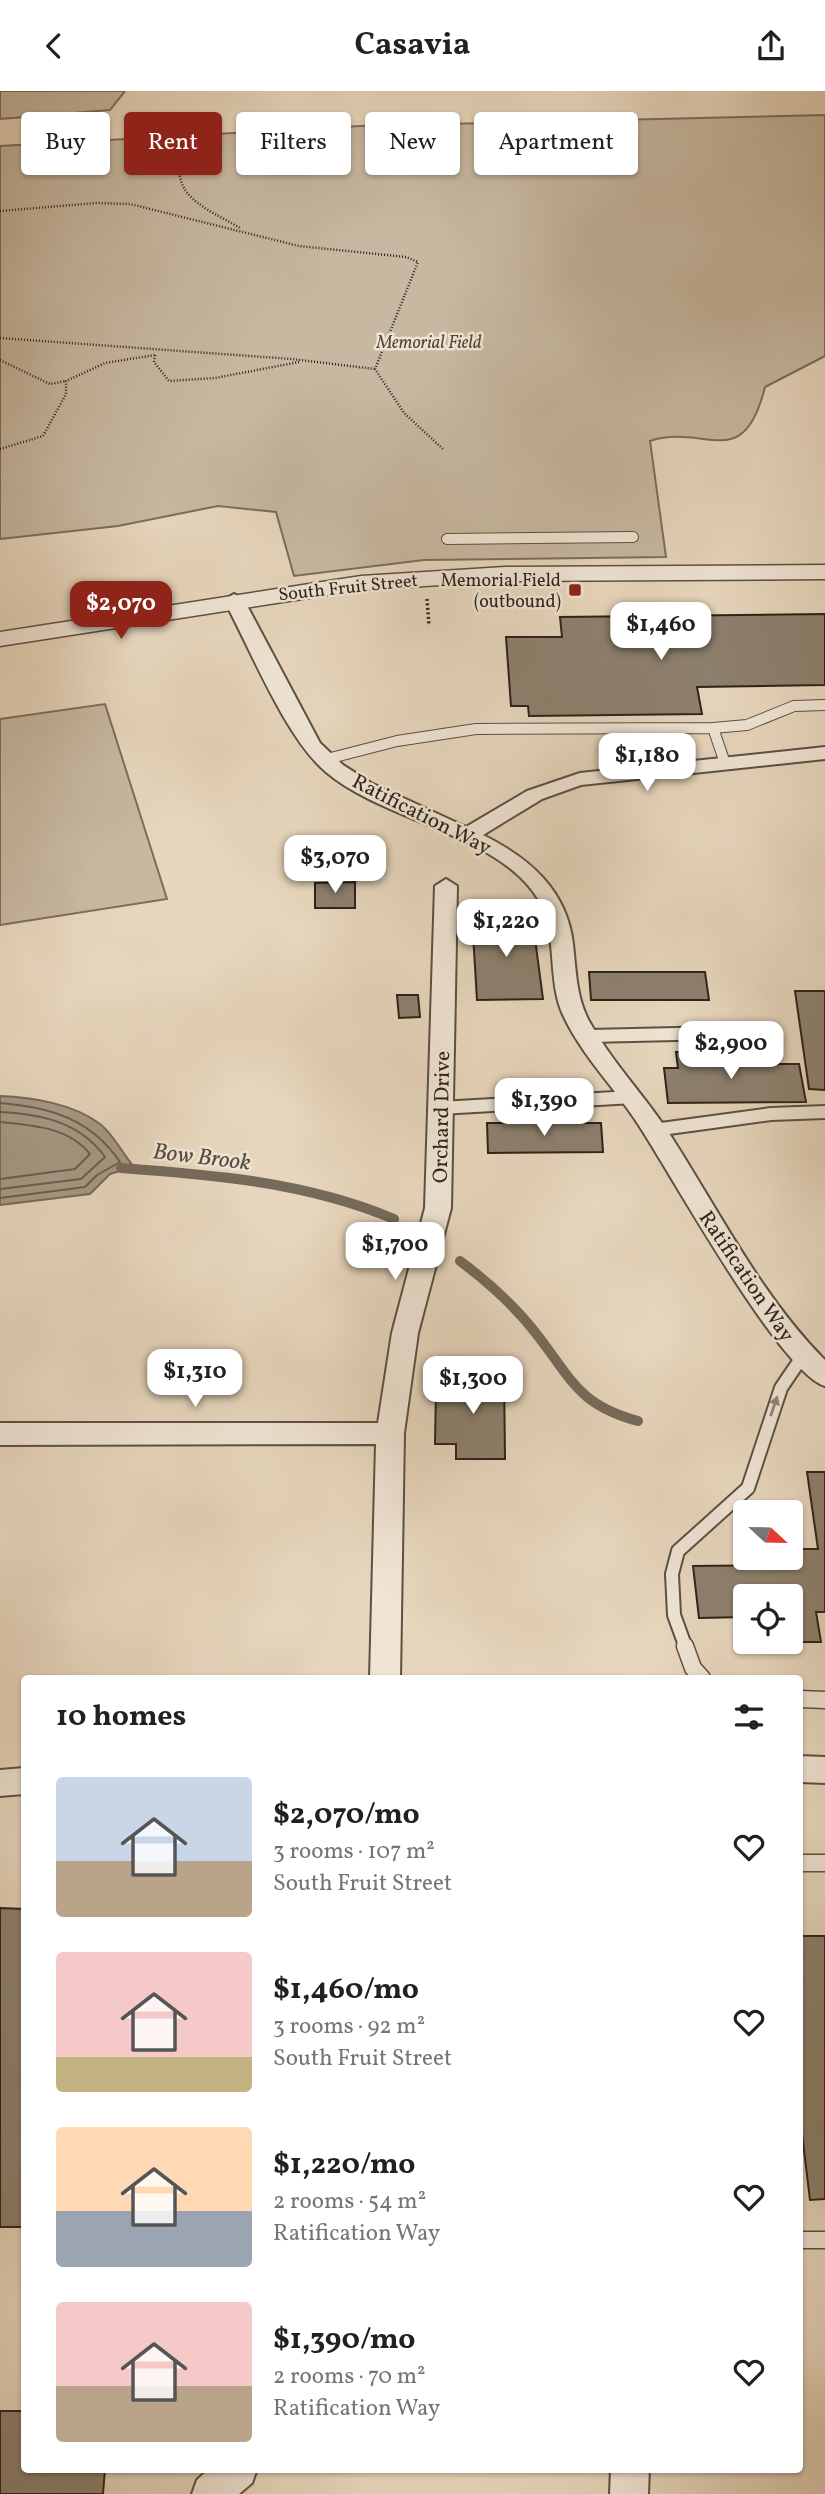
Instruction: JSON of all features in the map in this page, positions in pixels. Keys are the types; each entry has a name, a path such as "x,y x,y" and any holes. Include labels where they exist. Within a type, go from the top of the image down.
{"street":[{"name":"South Fruit Street","path":"0,639 234,600 420,578 505,574 825,572"},
{"name":"Ratification Way","path":"234,600 311,746 323,760 359,784 467,836 522,870 541,887 555,910 561,932 571,1008 654,1129 732,1258 802,1357 825,1376"},
{"path":"467,836 521,800 547,787 580,779 825,753"},
{"name":"Orchard Drive","path":"385,1675 390,1433 405,1333 438,1208 446,885"},
{"path":"0,1434 390,1433"},
{"path":"803,1769 825,1770"},
{"path":"0,1783 21,1781"},
{"path":"211,2494 234,2473"},
{"path":"629,2494 630,2473"}],"lane":[{"path":"447,539 633,537"},
{"path":"323,760 397,741 476,729 713,728 747,725 794,706 825,705"},
{"path":"713,728 725,762"},
{"path":"589,1036 766,1032"},
{"path":"440,1108 633,1097"},
{"path":"654,1129 771,1114 825,1112"},
{"path":"699,1675 692,1668 674,1615 672,1574 678,1551 748,1488 780,1388 802,1357"},
{"path":"803,1699 825,1700"},
{"path":"803,1863 825,1863"},
{"path":"803,2240 825,2241"}],"path":[{"path":"180,175 180,186 188,196 244,230"},
{"path":"0,211 96,203 130,204 244,230 299,246 406,257 418,262 375,369 388,396 421,432 443,449"},
{"path":"0,338 307,360 375,369"},
{"path":"0,344 9,338"},
{"path":"156,349 155,362 170,381 215,379 307,360"},
{"path":"0,361 50,384 66,381 105,363 155,355"},
{"path":"0,449 43,436 66,394 66,381"},
{"path":"429,607 429,626"}],"green space":[{"path":"0,91 125,91 110,110 21,112 21,117 0,119"},
{"name":"Memorial Field","path":"825,115 825,356 765,387 756,414 746,430 734,438 720,440 670,437 650,441 666,557 424,560 294,576 276,512 218,506 118,526 0,539 0,146 21,145 21,175 110,175 110,140 124,139 124,175 222,175 222,134 236,133 236,175 351,175 351,126 365,126 365,175 460,175 460,124 474,123 474,175 638,175 638,119"},
{"path":"105,704 167,899 0,925 0,719"}],"water":[{"path":"0,1096 52,1103 90,1117 109,1133 134,1167 110,1174 90,1194 0,1205"}],"building":[{"path":"825,614 825,685 697,687 702,714 529,716 528,706 511,706 506,637 562,637 560,617"},
{"path":"355,882 355,908 315,908 315,883"},
{"path":"532,916 543,999 477,1000 472,917"},
{"path":"589,972 705,972 709,1000 591,1000"},
{"path":"795,991 825,991 825,1090 809,1089"},
{"path":"397,995 418,995 420,1017 399,1018"},
{"path":"718,1051 720,1064 799,1064 806,1102 668,1103 664,1068 678,1068 676,1052"},
{"path":"487,1123 601,1123 603,1152 488,1153"},
{"path":"453,1373 504,1373 505,1459 456,1459 456,1444 435,1444 436,1391 454,1391"},
{"path":"807,1472 825,1472 825,1612 816,1612 821,1642 803,1642 803,1584 733,1584 733,1617 699,1618 693,1566 733,1566 733,1570 803,1570 803,1549 818,1549"},
{"path":"0,1908 21,1909 21,2227 0,2227"},
{"path":"803,1936 825,1936 825,2199 810,2200 803,2142"},
{"path":"0,2411 21,2411 21,2473 105,2473 103,2494 0,2494"}],"waterway":[{"name":"Bow Brook","path":"121,1168 225,1177 294,1188 361,1206 394,1219"},
{"name":"Bow Brook","path":"460,1261 521,1315 569,1378 589,1399 618,1415 638,1421"}],"place":[{"name":"Memorial Field (outbound)","path":"575,590"}]}
